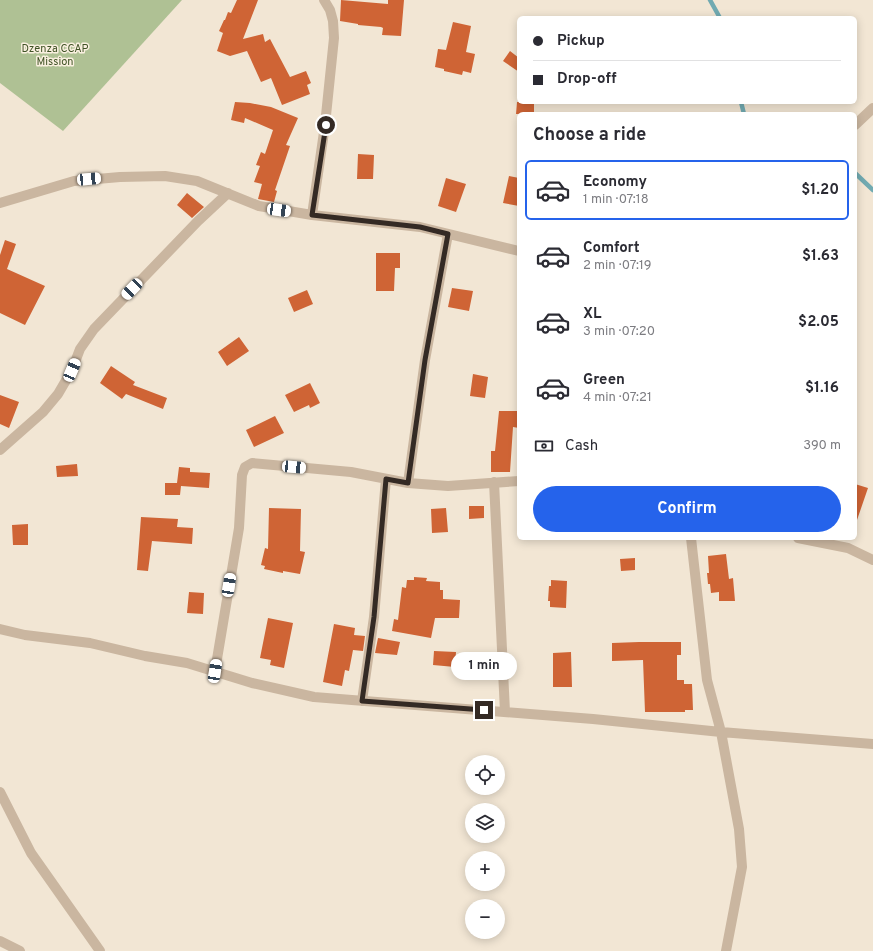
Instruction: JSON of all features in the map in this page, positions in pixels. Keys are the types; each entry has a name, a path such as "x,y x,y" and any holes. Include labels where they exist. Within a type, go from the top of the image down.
{"street":[{"path":"312,215 326,125 334,38 333,22 330,10 324,0"},
{"path":"857,123 873,108"},
{"path":"0,203 74,181 120,177 165,176 197,181 259,206 312,215 420,227 517,251"},
{"path":"0,450 43,412 58,394 72,370 80,349 94,329 198,221 228,193"},
{"path":"408,483 425,360 448,234"},
{"path":"215,671 239,528 242,475 245,467 252,463 351,472 408,483 448,486 517,481"},
{"path":"362,701 374,617 386,479"},
{"path":"494,482 505,712"},
{"path":"691,540 707,680 721,732 739,829 742,868 726,951"},
{"path":"808,540 848,548 873,560"},
{"path":"0,629 25,635 104,646 145,656 188,663 252,683 314,697 593,719 721,732 873,744"},
{"path":"0,792 31,853 100,951"},
{"path":"0,941 20,951"}],"green space":[{"name":"Dzenza CCAP Mission","path":"0,0 182,0 63,131 0,83"}],"building":[{"path":"237,0 258,0 243,39 263,34 265,42 270,39 290,77 306,71 311,83 307,85 310,94 282,105 271,78 261,82 247,51 230,56 217,51 223,33 219,31 228,12 231,13"},
{"path":"341,0 388,4 388,0 404,0 401,36 382,35 383,28 381,27 358,25 340,21"},
{"path":"453,22 471,26 466,52 475,54 471,73 463,71 462,75 444,71 444,69 435,67 438,49 446,50"},
{"path":"510,51 517,56 517,71 503,61"},
{"path":"235,102 271,107 298,118 286,145 290,146 275,190 277,191 274,202 258,199 262,184 254,182 260,166 256,165 261,152 265,154 273,130 245,118 244,123 231,120"},
{"path":"517,102 517,104 534,104 534,112 517,112 516,114"},
{"path":"358,154 374,155 373,179 357,179"},
{"path":"509,176 517,178 517,206 503,203"},
{"path":"446,178 466,184 456,212 438,206"},
{"path":"187,193 204,207 192,218 177,205"},
{"path":"5,240 16,244 7,269 45,286 25,325 0,313 0,255"},
{"path":"376,253 400,253 400,268 395,268 394,291 376,291"},
{"path":"452,288 473,291 469,311 448,307"},
{"path":"307,290 313,304 294,312 288,298"},
{"path":"239,337 249,351 227,366 218,352"},
{"path":"111,366 135,382 133,385 167,398 163,409 126,394 122,399 100,383"},
{"path":"473,374 488,377 485,398 470,396"},
{"path":"310,383 320,403 310,408 309,405 294,412 285,395"},
{"path":"0,395 19,402 9,428 0,424"},
{"path":"499,411 517,411 517,428 513,427 510,472 491,472 491,451 495,451"},
{"path":"275,416 284,433 254,447 246,430"},
{"path":"77,464 78,476 57,477 56,466"},
{"path":"179,467 190,468 190,472 210,473 209,488 181,486 180,495 165,495 165,483 177,483"},
{"path":"857,485 868,488 857,520"},
{"path":"469,506 484,506 484,518 469,519"},
{"path":"269,508 301,509 300,551 305,552 300,574 283,571 283,573 264,569 265,566 261,565 265,548 268,549"},
{"path":"446,508 448,532 432,533 431,509"},
{"path":"141,517 178,519 177,527 193,528 192,544 152,541 148,571 137,570"},
{"path":"28,524 28,545 13,545 12,525"},
{"path":"726,554 729,579 733,578 735,601 719,601 719,592 711,593 710,584 708,584 708,556"},
{"path":"635,558 635,570 621,571 620,559"},
{"path":"414,577 427,578 426,581 440,582 440,590 443,590 443,599 460,600 459,618 435,618 431,638 392,631 394,619 398,620 402,587 406,588 407,580 414,580"},
{"path":"551,580 567,581 566,608 550,607 550,601 548,601"},
{"path":"189,592 204,593 203,614 187,613"},
{"path":"268,618 293,623 284,668 270,665 271,660 260,658"},
{"path":"334,624 355,628 354,635 365,636 363,651 353,650 349,671 345,670 342,686 323,682"},
{"path":"378,638 400,642 397,655 375,653"},
{"path":"681,642 681,655 677,655 677,680 684,680 684,684 692,684 693,710 685,710 685,712 645,712 643,660 612,661 612,643"},
{"path":"434,651 456,652 455,667 433,665"},
{"path":"571,652 572,687 553,687 553,653"}],"waterway":[{"path":"710,0 719,16"},
{"path":"742,104 744,112"},
{"path":"857,175 873,190"}],"route":[{"path":"326,125 312,215 420,227 448,234 425,360 408,483 386,479 374,617 362,701 484,710"}]}
